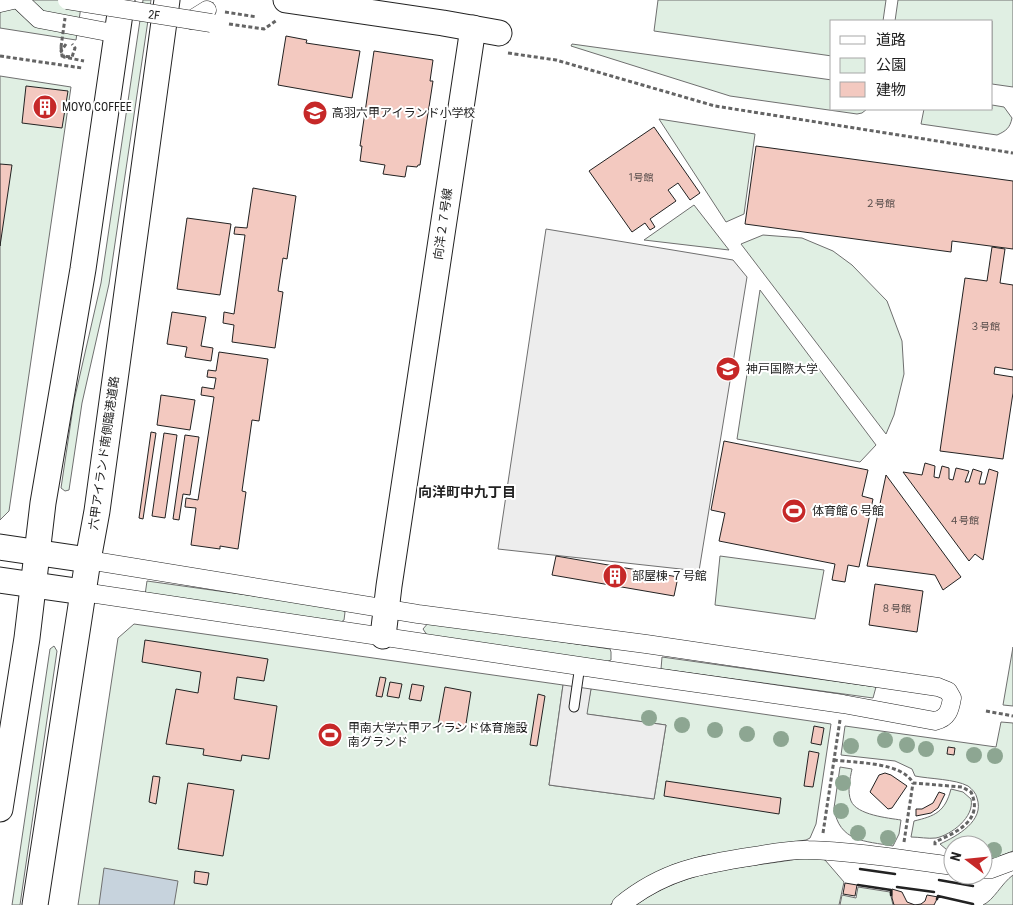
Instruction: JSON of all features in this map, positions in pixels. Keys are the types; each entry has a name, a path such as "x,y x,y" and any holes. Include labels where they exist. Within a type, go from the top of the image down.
{"street":[{"path":"0,3 13,0"},
{"path":"19,0 39,19 118,34"},
{"name":"2F","path":"68,0 191,20 209,16"},
{"path":"0,809 25,648 43,503 83,269 122,0"},
{"name":"六甲アイランド南側臨港道路","path":"35,905 97,511 167,0"},
{"path":"283,9 473,28 503,43"},
{"name":"向洋２７号線","path":"384,636 473,28"},
{"path":"0,547 418,614 646,644 938,687 948,691 952,698 950,710 943,719 935,722 843,704 0,580"},
{"path":"621,905 650,885 686,868 791,851 820,851 943,864"},
{"path":"993,868 1013,862"}],"lane":[{"path":"574,707 580,666"}],"path":[{"path":"68,0 61,47 61,51 62,56 67,58 72,57 75,48 73,45 64,44 61,51 62,54 64,57 67,58 84,61"},
{"path":"209,16 224,23 264,29 283,9"},
{"path":"209,16 257,18"},
{"path":"503,43 715,106 1013,153"},
{"path":"0,56 82,68"},
{"path":"986,712 1013,716"},
{"path":"820,851 840,718"},
{"path":"834,760 892,767 910,777 913,783 905,836"},
{"path":"913,783 962,788 971,792 975,799 976,806 973,816 965,824 935,842 933,863"}],"green space":[{"path":"0,0 82,0 76,40 0,28"},
{"path":"143,0 151,0 109,284 82,403 69,490 65,491 61,488 74,401 101,283"},
{"path":"658,0 886,0 883,20 830,20 830,56 654,31"},
{"path":"898,0 1013,0 1013,87 993,84 993,20 895,20"},
{"path":"572,44 830,80 830,110 866,110 857,114 730,96 571,46"},
{"path":"0,76 71,87 9,511 0,520"},
{"path":"993,105 1004,107 1012,118 1007,129 997,135 921,124 924,110 993,110"},
{"path":"659,119 755,134 744,214 726,222"},
{"path":"694,205 729,250 644,240"},
{"path":"763,235 802,238 833,251 852,265 887,301 902,341 904,374 894,415 886,434 741,244"},
{"path":"760,290 876,445 860,462 737,439"},
{"path":"720,556 824,570 815,619 715,605"},
{"path":"147,581 340,608 345,612 344,620 341,622 145,595"},
{"path":"429,622 610,649 611,660 606,662 427,635 423,629"},
{"name":"甲南大学六甲アイランド体育施設 南グランド","path":"134,624 563,685 549,785 654,799 666,725 586,714 591,689 831,724 816,824 810,838 806,840 702,856 672,865 620,896 610,905 78,905 118,638"},
{"path":"54,646 57,651 20,905 12,905 50,649"},
{"path":"1013,647 1013,706 1003,705"},
{"path":"662,657 876,687 873,698 661,669"},
{"path":"1001,722 1013,723 1013,851 993,858 993,835 957,835 968,827 977,814 976,796 974,791 968,786 915,776 912,769 895,761 841,755 845,726 996,747"},
{"path":"840,767 852,769 849,793 854,806 866,813 901,820 899,834 893,846 863,841 847,834 841,828 834,808"},
{"path":"951,789 963,792 971,799 969,812 961,824 948,833 936,838 911,837 914,821 938,812 949,797"},
{"path":"814,856 825,860 844,882 839,905 636,905 678,882 700,875"},
{"path":"1013,875 1013,905 983,905 991,899"},
{"path":"858,887 890,892 893,905 840,905 842,895 856,898"}],"shaded area":[{"path":"546,229 733,260 747,277 699,571 498,549"},
{"path":"563,685 591,689 587,714 666,725 654,799 549,785"},
{"path":"104,868 178,881 174,905 99,905"}],"building":[{"path":"286,36 307,40 306,43 360,51 352,98 278,85"},
{"path":"374,51 433,60 430,81 433,81 420,165 417,167 407,166 405,177 383,174 385,165 360,161 362,146 360,146"},
{"name":"MOYO COFFEE","path":"26,86 68,91 62,128 22,123"},
{"path":"654,127 700,193 690,200 678,183 668,190 676,201 650,219 655,227 650,230 645,223 632,232 589,171"},
{"path":"756,146 1013,181 1013,249 952,241 951,252 745,224"},
{"path":"0,164 12,165 0,246"},
{"path":"253,188 296,196 287,259 283,258 278,291 283,292 275,348 232,342 234,325 223,323 224,312 234,314 245,235 234,234 235,227 247,228"},
{"path":"187,218 231,224 220,295 177,289"},
{"path":"992,247 1005,249 1000,283 1013,285 1013,370 995,367 994,374 1013,377 1013,393 1003,459 940,451 965,278 987,281"},
{"path":"172,312 206,317 201,346 213,348 211,361 185,357 187,347 167,344"},
{"path":"219,352 268,359 259,421 252,420 242,491 246,492 238,549 220,546 220,549 191,545 196,508 185,507 186,498 198,500 214,397 201,395 202,387 214,389 216,378 207,377 208,370 216,371"},
{"path":"161,395 195,400 190,430 157,425"},
{"path":"151,432 156,433 143,519 139,518"},
{"path":"164,433 177,435 165,518 152,516"},
{"path":"185,435 199,437 190,495 183,494 179,520 173,519"},
{"name":"体育館６号館","path":"724,441 868,470 862,496 873,499 859,567 848,565 845,582 832,580 835,564 719,541 725,513 711,510"},
{"path":"925,463 935,466 934,477 939,478 942,466 949,468 949,479 953,480 956,468 969,471 965,482 969,482 973,469 982,472 979,484 985,484 989,469 998,472 983,560 975,554 969,561 903,472 922,475"},
{"path":"886,475 961,577 943,590 935,575 867,566"},
{"name":"部屋棟 ７号館","path":"556,556 678,577 674,596 552,575"},
{"path":"875,584 923,591 917,632 869,625"},
{"path":"145,640 268,659 264,681 237,677 234,699 277,706 269,759 242,755 241,761 203,755 204,749 166,744 176,689 198,693 201,672 142,662"},
{"path":"380,677 386,678 382,697 376,696"},
{"path":"390,682 402,684 399,698 387,696"},
{"path":"412,684 424,686 421,701 409,699"},
{"path":"445,687 471,692 465,730 438,725"},
{"path":"538,694 545,696 537,746 530,745"},
{"path":"814,726 824,728 821,745 811,743"},
{"path":"948,747 955,748 954,755 947,754"},
{"path":"809,751 819,753 813,787 804,786"},
{"path":"885,773 907,786 892,808 888,809 870,792 879,775"},
{"path":"153,776 160,777 156,804 149,802"},
{"path":"666,781 781,798 779,814 664,796"},
{"path":"188,783 234,790 223,856 178,849"},
{"path":"939,792 945,794 938,808 931,813 916,816 916,809 922,809 933,803"},
{"path":"195,871 209,873 207,885 194,883"},
{"path":"845,883 857,885 855,896 843,894"},
{"path":"892,889 902,892 907,902 915,905 894,905"},
{"path":"927,895 938,897 934,905 915,905 925,901"}],"wall":[{"path":"860,869 895,874"},
{"path":"939,880 973,886"},
{"path":"858,885 891,890 891,895"},
{"path":"897,887 934,892"},
{"path":"937,899 938,896 973,905"}],"place":[{"name":"MOYO COFFEE","path":"45,107"},
{"name":"高羽六甲アイランド小学校","path":"315,113"},
{"name":"神戸国際大学","path":"728,369"},
{"name":"体育館６号館","path":"794,511"},
{"name":"部屋棟 ７号館","path":"615,576"},
{"name":"甲南大学六甲アイランド体育施設 南グランド","path":"330,735"}],"district":[{"name":"向洋町中九丁目","path":"467,492"}]}
